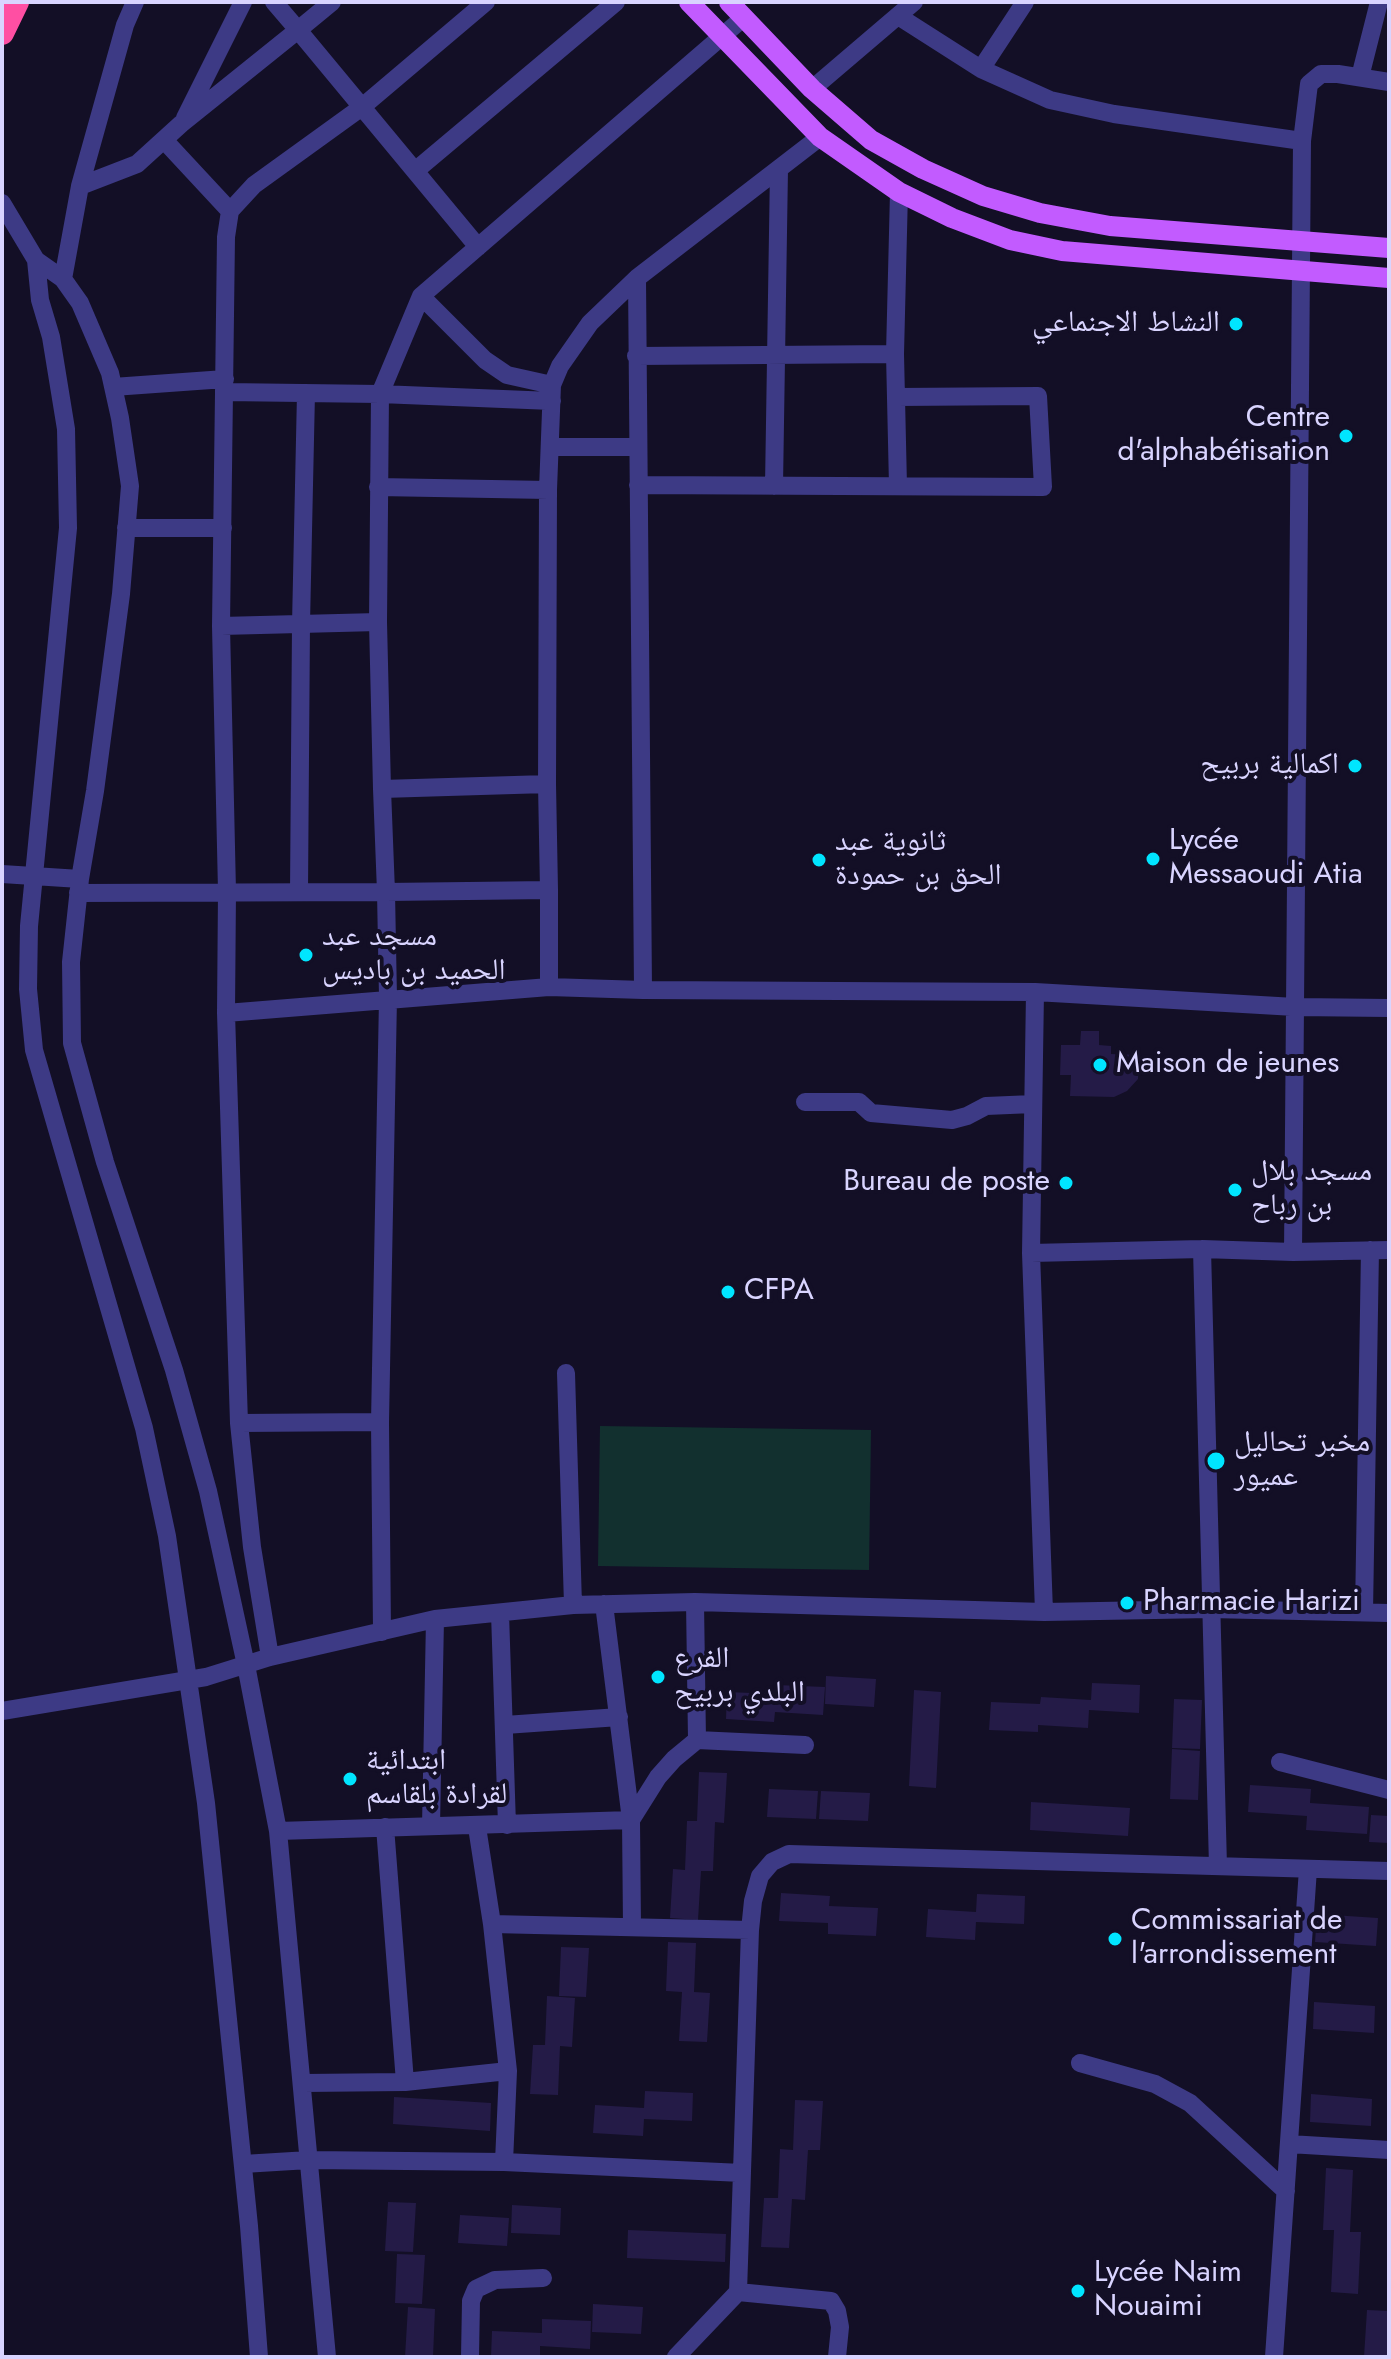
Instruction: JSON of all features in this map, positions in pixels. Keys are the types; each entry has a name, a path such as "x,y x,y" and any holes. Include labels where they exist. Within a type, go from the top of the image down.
{"highway":[{"path":"2,33 17,2"}],"main road":[{"path":"689,2 820,137 899,192 952,218 1010,240 1040,247 1303,273 1389,278"},
{"path":"729,2 812,89 871,140 923,169 983,196 1040,213 1110,226 1389,248"}],"street":[{"path":"63,279 80,186 125,25 135,2"},
{"path":"181,124 243,2"},
{"path":"274,2 478,247"},
{"path":"80,186 137,164 181,124 332,2"},
{"path":"270,1657 252,1547 239,1423 226,1013 227,891 221,626 225,258 230,211 254,185 362,107 486,2"},
{"path":"415,171 616,2"},
{"path":"812,89 914,2"},
{"path":"981,69 1025,2"},
{"path":"1360,77 1379,2"},
{"path":"898,16 981,69 1050,100 1087,109 1302,141"},
{"path":"382,1632 380,1422 388,998 378,622 380,394 421,296 742,19"},
{"path":"1293,1252 1302,141 1309,84 1321,74 1389,82"},
{"path":"549,987 548,490 552,393 560,366 590,323 637,278 820,137"},
{"path":"164,140 230,211"},
{"path":"774,486 779,169"},
{"path":"898,486 895,354 899,192"},
{"path":"2,203 36,260 63,279 80,303 110,373 130,486 119,610 71,962 72,1043 105,1162 174,1370 204,1476 239,1667 278,1831 327,2357"},
{"path":"36,260 40,300 51,337 66,429 68,528 29,926 28,989 34,1050 144,1428 197,1678 206,1803 243,2164 259,2357"},
{"path":"637,278 643,990"},
{"path":"421,296 485,360 507,375 552,393"},
{"path":"636,356 895,354"},
{"path":"113,387 225,385 306,393 552,393"},
{"path":"299,891 306,393"},
{"path":"638,485 1043,487 1038,396 896,397"},
{"path":"551,447 637,447"},
{"path":"378,487 548,490"},
{"path":"126,528 223,528"},
{"path":"221,626 378,622"},
{"path":"382,789 547,784"},
{"path":"2,874 34,876 79,886 227,891 549,890"},
{"path":"226,1013 549,987 1035,992 1295,1007 1389,1008"},
{"path":"1035,992 1031,1253 1044,1612"},
{"path":"805,1102 859,1102 871,1113 952,1120 986,1106 1033,1104"},
{"path":"1031,1253 1202,1249 1293,1252 1389,1250"},
{"path":"1202,1249 1218,1866"},
{"path":"1364,1612 1370,1250"},
{"path":"566,1373 573,1605"},
{"path":"239,1423 380,1422"},
{"path":"2,1711 197,1678 270,1657 435,1619 573,1605 695,1602 1044,1612 1210,1609 1389,1613"},
{"path":"695,1602 697,1740"},
{"path":"604,1604 631,1820 632,1927"},
{"path":"500,1613 507,1825"},
{"path":"431,1826 435,1619"},
{"path":"505,1725 619,1717"},
{"path":"631,1820 658,1777 697,1740 805,1745"},
{"path":"1280,1762 1389,1790"},
{"path":"278,1831 631,1820"},
{"path":"385,1827 405,2082"},
{"path":"477,1827 492,1924 508,2071 504,2162"},
{"path":"676,2357 738,2292 750,1930 760,1876 772,1862 789,1854 1389,1871"},
{"path":"1274,2357 1308,1869"},
{"path":"492,1924 750,1930"},
{"path":"1080,2063 1155,2084 1190,2103 1286,2191"},
{"path":"303,2083 405,2082 508,2071"},
{"path":"1289,2144 1389,2150"},
{"path":"243,2164 309,2160 504,2162 742,2173"},
{"path":"470,2357 471,2301 476,2289 495,2280 543,2278"},
{"path":"738,2292 831,2301 840,2327 837,2357"}],"green space":[{"path":"600,1426 871,1430 869,1570 598,1566"}],"building":[{"name":"Maison de jeunes","path":"1081,1031 1099,1031 1099,1045 1111,1046 1111,1054 1139,1055 1138,1079 1127,1091 1114,1097 1070,1096 1071,1075 1060,1075 1061,1045 1080,1045"},
{"path":"826,1676 876,1679 874,1707 825,1704"},
{"path":"1092,1683 1140,1685 1139,1713 1089,1710 1088,1728 1038,1725 1038,1732 989,1730 991,1702 1040,1704 1041,1697 1091,1700"},
{"path":"776,1685 825,1687 823,1715 775,1712 774,1722 726,1719 727,1692 776,1694"},
{"path":"914,1690 941,1692 936,1788 909,1786"},
{"path":"1174,1699 1202,1700 1200,1749 1172,1748"},
{"path":"1172,1749 1200,1751 1198,1800 1170,1799"},
{"path":"699,1772 727,1773 724,1823 715,1822 713,1871 701,1871 698,1920 670,1918 673,1869 685,1870 687,1821 697,1821"},
{"path":"1250,1785 1311,1789 1310,1803 1369,1807 1367,1834 1306,1830 1307,1816 1248,1812"},
{"path":"769,1789 818,1791 816,1819 767,1817"},
{"path":"821,1791 870,1793 868,1821 819,1819"},
{"path":"1031,1802 1130,1808 1128,1836 1030,1830"},
{"path":"1371,1815 1389,1816 1389,1843 1369,1842"},
{"path":"781,1893 830,1896 829,1906 878,1908 876,1936 828,1934 828,1923 779,1921"},
{"path":"977,1894 1025,1896 1024,1924 976,1922 975,1940 926,1937 928,1909 976,1912"},
{"path":"1317,1914 1378,1918 1376,1946 1315,1942"},
{"path":"668,1942 696,1943 694,1992 710,1993 707,2042 679,2041 682,1992 666,1991"},
{"path":"561,1947 589,1948 586,1997 559,1996"},
{"path":"547,1996 575,1998 572,2047 560,2046 558,2095 530,2094 533,2045 545,2045"},
{"path":"1314,2002 1375,2006 1374,2033 1313,2029"},
{"path":"645,2091 693,2093 692,2121 644,2119 643,2136 593,2133 595,2105 644,2108"},
{"path":"1311,2094 1372,2099 1371,2126 1310,2122"},
{"path":"394,2097 491,2103 490,2131 393,2124"},
{"path":"795,2100 823,2101 820,2150 808,2150 805,2200 792,2199 789,2248 761,2247 764,2198 778,2198 780,2149 793,2150"},
{"path":"1326,2168 1353,2170 1350,2232 1361,2232 1358,2294 1331,2292 1334,2230 1323,2230"},
{"path":"388,2202 416,2203 413,2252 385,2251"},
{"path":"512,2205 561,2208 560,2235 511,2233"},
{"path":"460,2215 509,2218 507,2246 458,2243"},
{"path":"628,2230 726,2234 725,2262 627,2258"},
{"path":"397,2254 425,2255 422,2304 395,2303"},
{"path":"593,2304 643,2307 641,2334 592,2332"},
{"path":"408,2307 435,2309 433,2357 405,2357"},
{"path":"1367,2310 1389,2311 1389,2357 1364,2357"},
{"path":"542,2319 591,2321 590,2349 540,2346 540,2357 491,2357 492,2331 542,2333"}],"place":[{"name":"النشاط الاجنماعي","path":"1236,324"},
{"name":"Centre d'alphabétisation","path":"1346,436"},
{"name":"اكمالية بربيح","path":"1355,766"},
{"name":"Lycée Messaoudi Atia","path":"1153,859"},
{"name":"ثانوية عبد الحق بن حمودة","path":"819,860"},
{"name":"مسجد عبد الحميد بن باديس","path":"306,955"},
{"name":"Maison de jeunes","path":"1100,1065"},
{"name":"Bureau de poste","path":"1066,1183"},
{"name":"مسجد بلال بن رباح","path":"1235,1190"},
{"name":"CFPA","path":"728,1292"},
{"name":"مخبر تحاليل عميور","path":"1216,1461"},
{"name":"Pharmacie Harizi","path":"1127,1603"},
{"name":"الفرع البلدي بربيح","path":"658,1677"},
{"name":"ابتدائية لقرادة بلقاسم","path":"350,1779"},
{"name":"Commissariat de l'arrondissement","path":"1115,1939"},
{"name":"Lycée Naim Nouaimi","path":"1078,2291"}]}
